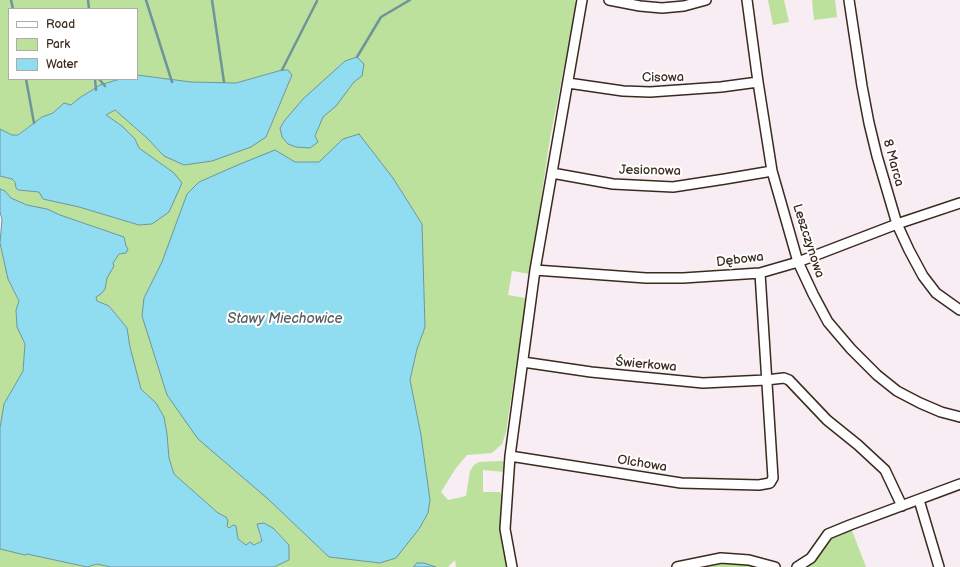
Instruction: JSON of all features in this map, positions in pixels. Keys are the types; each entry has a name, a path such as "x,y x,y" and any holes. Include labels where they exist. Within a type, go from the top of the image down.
{"street":[{"path":"512,567 505,529 510,456 535,270 582,0"},
{"path":"609,0 640,6 662,8 684,6 706,0"},
{"name":"Leszczynowa","path":"748,0 758,82 772,171 798,262 813,294 828,322 851,349 897,391 941,412 960,417"},
{"name":"8 Marca","path":"849,0 869,123 897,224 923,276 936,293 960,310"},
{"name":"Cisowa","path":"568,83 650,92 721,87 758,82"},
{"name":"Jesionowa","path":"552,173 613,184 673,186 724,180 772,171"},
{"name":"Dębowa","path":"535,270 646,278 690,278 760,273 798,262 897,224 960,203"},
{"path":"760,273 766,380"},
{"name":"Świerkowa","path":"523,362 663,380 703,382 784,378 789,380 827,420 858,445 885,470 902,506"},
{"name":"Olchowa","path":"510,456 681,483 759,485 770,483 773,478 766,380"},
{"path":"797,567 811,558 828,534 960,484"},
{"path":"919,500 939,567"},
{"path":"677,567 721,558 750,560 775,567"}],"green space":[{"path":"0,0 574,0 577,2 550,138 530,274 512,271 508,295 526,298 506,432 502,444 492,453 467,455 456,468 441,492 448,500 466,496 470,471 474,465 479,462 502,461 506,463 504,472 483,470 483,492 500,492 502,495 510,567 456,567 455,560 448,567 434,567 424,563 413,567 274,567 289,560 289,545 273,528 259,534 262,541 254,545 246,545 238,539 236,526 233,525 229,528 227,526 226,517 218,513 174,474 169,458 164,417 156,403 141,389 130,347 127,328 109,306 97,301 96,297 101,294 107,277 114,266 113,263 119,254 126,253 124,237 47,209 27,205 11,198 5,191 0,189 0,176 12,179 18,190 39,192 43,199 79,207 139,225 152,224 174,173 139,148 135,139 122,126 106,115 115,110 147,138 164,156 266,137 292,75 282,70 236,83 191,82 138,75 138,8 8,8 8,80 117,80 100,85 71,105 64,103 53,113 42,117 17,135 12,135 0,129","holes":["354,82 336,105 323,117 315,136 296,147 288,144 282,137","359,135 393,178 422,224 425,327 417,349 410,380 421,435 380,563 329,557 268,499 144,298 162,263 275,150 295,162 320,162 343,139"]},
{"path":"768,0 784,0 789,22 773,25"},
{"path":"812,0 835,0 837,17 814,20"},
{"path":"0,243 8,279 19,302 16,310 17,327 25,344 23,371 4,404 0,428"},
{"path":"851,528 866,567 808,567 819,556 830,538"},
{"path":"0,549 25,555 27,554 87,567 0,567"},
{"path":"747,563 761,567 705,567 722,564"},
{"path":"97,564 111,567 87,567"}],"water":[{"path":"357,57 364,64 362,76 354,82 336,106 323,117 315,136 318,142 310,148 296,147 288,144 282,137 280,128 285,120 303,99 345,61"},
{"path":"282,70 288,70 292,75 266,137 251,147 212,161 184,165 164,156 147,138 115,110 106,115 122,126 135,139 139,148 174,173 182,183 169,212 152,224 139,225 79,207 43,199 39,192 18,190 12,179 0,176 0,129 12,135 18,135 42,117 53,113 64,103 71,105 100,85 117,80 138,80 138,75 191,82 236,83"},
{"name":"Stawy Miechowice","path":"359,134 393,178 422,224 425,327 417,349 410,380 421,435 430,500 428,513 419,529 396,558 380,563 329,557 268,499 198,439 167,395 142,316 144,298 162,262 187,194 199,182 275,150 295,162 319,162 343,139"},
{"path":"0,189 5,191 11,198 27,205 47,209 124,237 128,249 126,253 119,254 113,263 114,266 107,278 105,289 96,297 97,301 109,306 127,328 130,347 141,389 156,403 164,417 169,458 174,474 218,513 226,517 228,521 227,526 229,528 233,525 236,526 238,539 246,545 250,542 254,545 262,541 257,524 264,523 273,528 289,545 289,560 274,567 111,567 97,564 87,567 0,549 0,428 4,404 23,371 25,344 17,327 16,310 19,301 8,279 0,243 2,219 0,212"},
{"path":"417,563 424,563 436,567 413,567"}],"waterway":[{"path":"11,0 13,8"},
{"path":"88,0 89,8"},
{"path":"146,0 172,82"},
{"path":"212,0 224,82"},
{"path":"357,57 381,17 410,0"},
{"path":"282,70 317,1"},
{"path":"26,80 34,123"},
{"path":"95,80 96,90"},
{"path":"100,80 105,86"}]}
